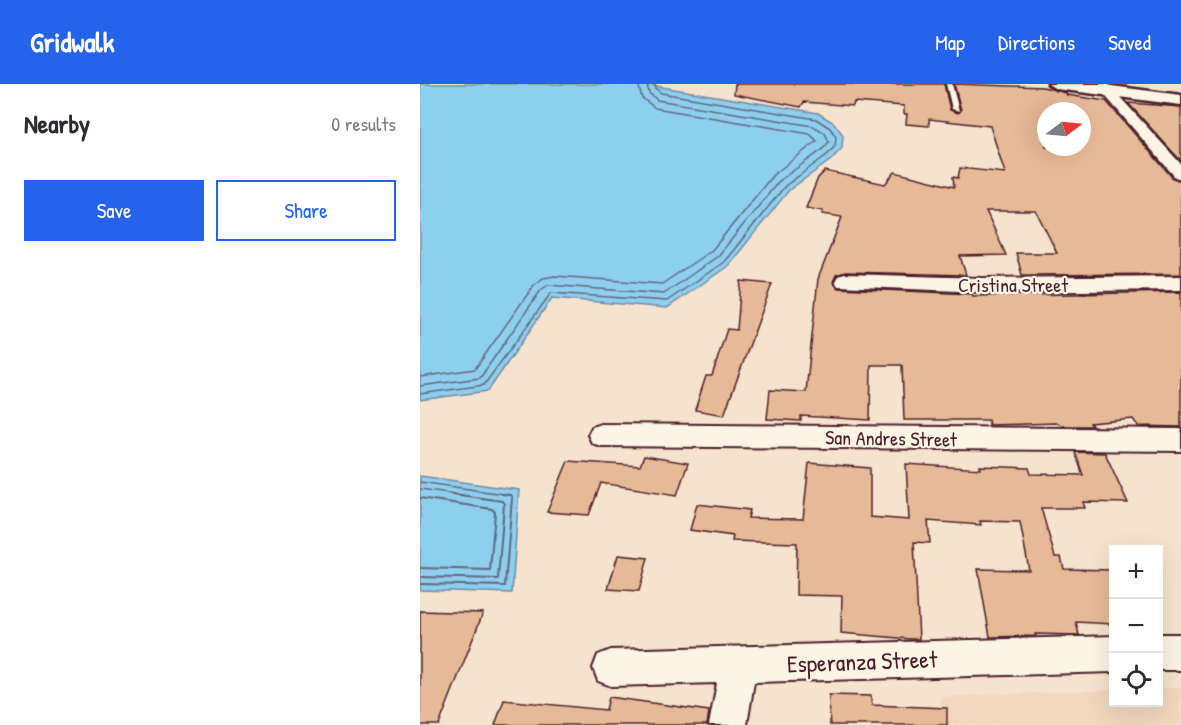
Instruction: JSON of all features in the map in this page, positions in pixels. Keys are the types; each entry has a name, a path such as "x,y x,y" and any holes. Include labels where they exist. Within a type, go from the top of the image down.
{"street":[{"path":"1056,84 1130,89 1181,100"},
{"path":"1104,87 1181,174"},
{"name":"Cristina Street","path":"845,281 982,285 1181,283"},
{"name":"San Andres Street","path":"601,435 1181,440"},
{"path":"1163,652 1181,652"},
{"name":"Esperanza Street","path":"611,668 1109,654"},
{"path":"728,725 739,664"}],"lane":[{"path":"950,84 956,109"}],"shaded area":[{"path":"1181,687 1181,725 947,725 940,697 1109,690 1109,707 1163,707 1163,688"}],"water":[{"path":"420,84 644,84 818,113 834,123 843,135 842,148 831,160 789,190 728,266 667,308 552,298 488,391 420,400"},
{"path":"420,476 519,490 512,593 420,590"}],"building":[{"path":"735,84 944,84 950,110 958,113 961,110 954,84 1043,87 1067,95 1106,101 1173,178 1181,181 1181,274 1022,275 1016,253 1057,253 1036,211 986,211 1006,255 960,256 966,275 845,272 836,275 833,282 838,288 972,294 973,296 1181,292 1181,427 1138,426 1133,419 1090,423 1092,426 1065,426 1056,423 989,425 988,420 904,420 902,365 871,365 870,420 801,416 801,421 767,419 770,390 806,392 818,279 842,217 822,214 823,211 806,208 818,178 825,171 885,184 895,172 954,187 953,177 958,178 960,168 1005,173 990,126 929,119 929,126 906,124 907,114 904,114 904,106 854,102 853,106 804,102 801,107 734,94"},
{"path":"1128,103 1181,107 1181,161"},
{"path":"741,281 772,284 724,415 695,410 706,376 712,376 727,329 737,330"},
{"path":"1075,452 1105,453 1128,503 1083,502 1085,508 1041,508 1055,557 1061,557 1064,569 1109,570 1109,624 1076,622 1079,635 1035,634 1036,636 990,637 978,569 1029,570 1020,522 980,521 981,525 928,521 930,543 914,542 919,639 841,633 842,596 796,595 797,543 732,541 733,536 690,530 697,504 750,510 748,518 803,519 809,463 870,468 870,517 909,520 906,464 981,469 980,466 1029,468 1031,474 1083,475"},
{"path":"644,456 688,463 677,495 601,483 589,515 547,512 568,461 640,466"},
{"path":"618,555 648,558 639,591 608,589"},
{"path":"420,611 483,613 439,725 420,725"},
{"path":"829,695 871,696 872,705 947,708 947,725 830,725"},
{"path":"609,697 709,711 707,725 495,725 504,700 606,710"}]}
